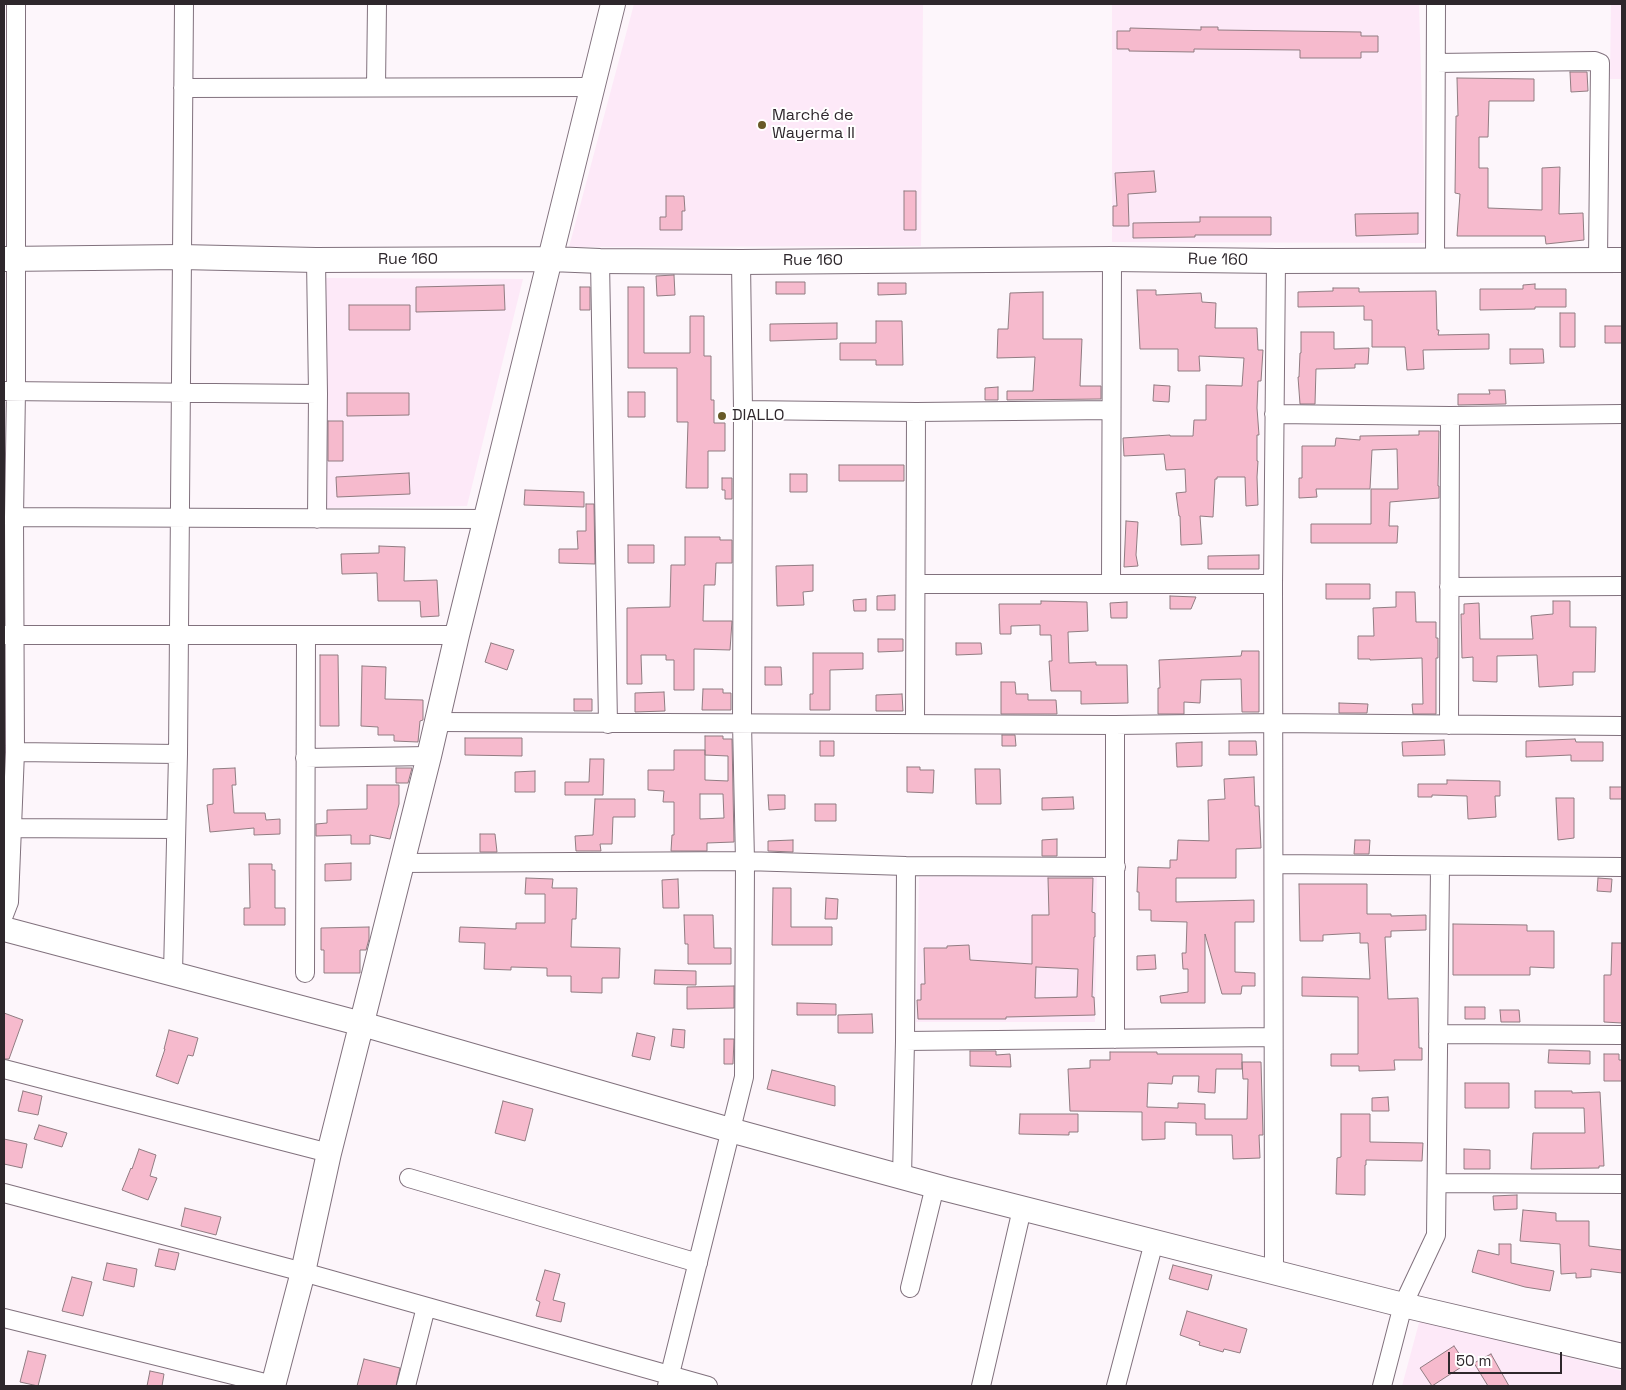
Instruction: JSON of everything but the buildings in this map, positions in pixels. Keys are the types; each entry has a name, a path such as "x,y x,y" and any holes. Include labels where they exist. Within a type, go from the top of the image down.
{"street":[{"path":"4,915 9,902 15,752 9,636 14,518 10,391 10,85 16,4"},
{"path":"173,973 178,754 184,4"},
{"path":"376,87 377,4"},
{"path":"4,1318 273,1386 303,1272 329,1153 429,756 613,4"},
{"path":"1435,260 1436,4"},
{"path":"1436,63 1596,61 1600,63 1598,260"},
{"path":"183,88 592,87"},
{"name":"Rue 160","path":"10,259 182,257 316,260 551,258 600,261 741,262 1112,259 1276,261 1622,260"},
{"path":"1111,584 1112,259"},
{"path":"316,260 318,394 316,519"},
{"path":"600,261 608,724"},
{"path":"1274,1272 1274,414 1276,261"},
{"path":"668,1381 744,1076 745,860 742,723 743,410 741,262"},
{"path":"10,391 318,394"},
{"path":"743,410 916,412 1111,410"},
{"path":"915,723 916,412"},
{"path":"1274,414 1450,416 1622,414"},
{"path":"1449,725 1450,416"},
{"path":"14,518 486,520"},
{"path":"916,584 1274,584"},
{"path":"1449,586 1622,586"},
{"path":"9,636 457,636"},
{"path":"305,973 306,636"},
{"path":"437,722 1115,725 1274,723 1622,726"},
{"path":"1115,725 1115,1039"},
{"path":"15,752 178,754"},
{"path":"305,758 429,756"},
{"path":"12,828 176,829"},
{"path":"401,863 745,860 906,866 1116,867"},
{"path":"1274,864 1622,867"},
{"path":"902,1178 906,866"},
{"path":"1382,1386 1403,1305 1436,1234 1440,866"},
{"path":"4,929 362,1024 902,1178 1403,1305 1622,1356"},
{"path":"1438,1034 1622,1035"},
{"path":"905,1041 1273,1037"},
{"path":"4,1069 329,1153"},
{"path":"409,1178 698,1263"},
{"path":"1437,1182 1622,1184"},
{"path":"910,1288 935,1186"},
{"path":"4,1193 303,1272 426,1307 668,1381 708,1386"},
{"path":"981,1386 1022,1209"},
{"path":"1116,1386 1154,1242"},
{"path":"406,1386 426,1307"}],"shaded area":[{"name":"Marché de Wayerma II","path":"634,4 923,4 921,246 569,247"},
{"path":"1112,4 1419,4 1426,243 1112,242"},
{"path":"1611,4 1622,4 1622,79 1610,79"},
{"path":"326,278 523,279 467,506 324,508"},
{"path":"1097,871 1095,1022 916,1022 919,877"},
{"path":"1420,1319 1622,1371 1622,1386 1402,1386"}],"place":[{"name":"Marché de Wayerma II","path":"762,125"},
{"name":"DIALLO","path":"722,416"}]}
